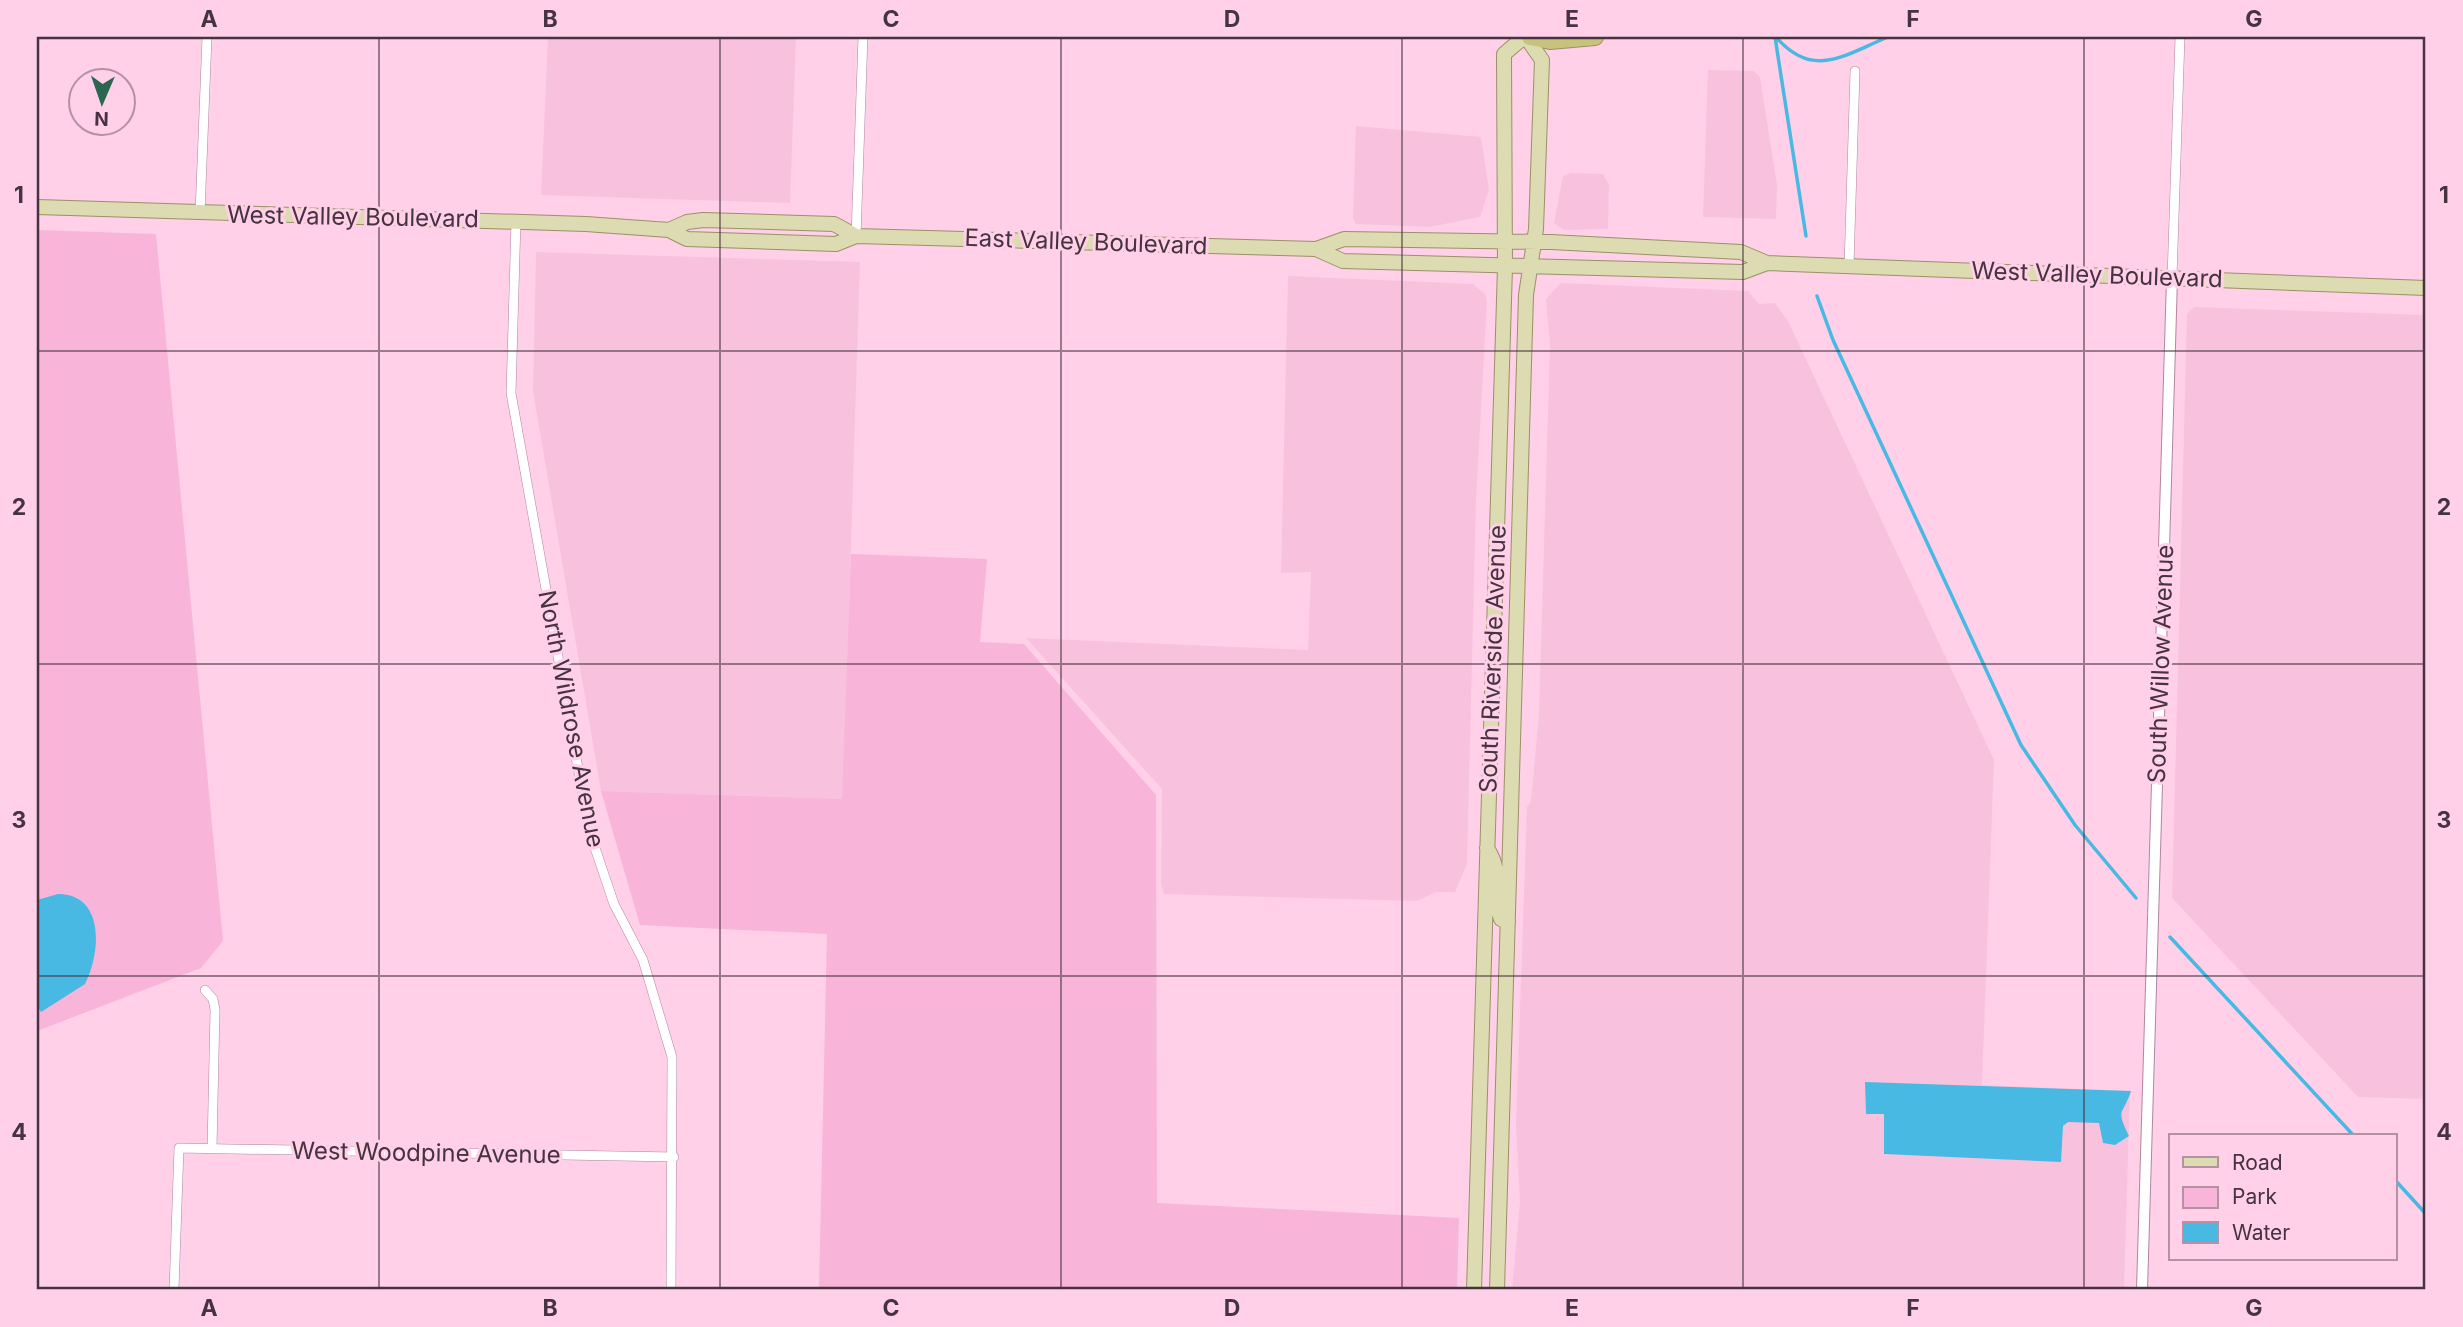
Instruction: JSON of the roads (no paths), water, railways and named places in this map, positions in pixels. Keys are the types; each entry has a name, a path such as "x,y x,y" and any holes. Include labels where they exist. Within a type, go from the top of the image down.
{"highway":[{"path":"1527,37 1550,41 1595,37"}],"main road":[{"name":"South Riverside Avenue","path":"1474,1290 1487,848 1517,267 1533,242 1542,60 1527,37 1504,54 1511,242 1517,267 1508,922 1497,1290"},
{"name":"West Valley Boulevard","path":"37,207 516,221 669,230 703,220 834,224 856,236"},
{"name":"East Valley Boulevard","path":"856,236 1316,249 1343,239 1511,242"},
{"name":"West Valley Boulevard","path":"1511,242 1741,252 1767,263 2426,288"},
{"name":"East Valley Boulevard","path":"1316,249 1343,261 1517,267"},
{"name":"West Valley Boulevard","path":"1517,267 1743,272 1767,263"},
{"path":"1487,848 1497,863 1497,911 1501,919 1508,922"}],"street":[{"path":"200,213 207,37"},
{"path":"856,236 863,37"},
{"name":"South Willow Avenue","path":"2142,1290 2180,37"},
{"path":"1849,266 1855,71"},
{"name":"North Wildrose Avenue","path":"516,221 511,373 513,405 592,839 614,904 643,960 669,1038 672,1057 674,1157 671,1290"},
{"path":"205,990 213,999 215,1010 212,1149"},
{"name":"West Woodpine Avenue","path":"174,1290 179,1148 674,1157"}],"water":[{"path":"58,894 73,897 84,904 91,914 95,927 94,957 85,984 41,1012 37,1006 37,900"},
{"path":"1865,1082 2131,1091 2121,1116 2129,1136 2115,1145 2103,1143 2099,1123 2068,1122 2063,1126 2061,1162 1884,1154 1884,1114 1866,1114"}],"waterway":[{"path":"1775,37 1806,236"},
{"path":"1776,37 1803,58 1816,61 1843,56 1888,37"},
{"path":"1817,296 1833,340 2021,745 2075,825 2136,898"},
{"path":"2170,937 2352,1134"},
{"path":"2396,1181 2426,1214"}]}
